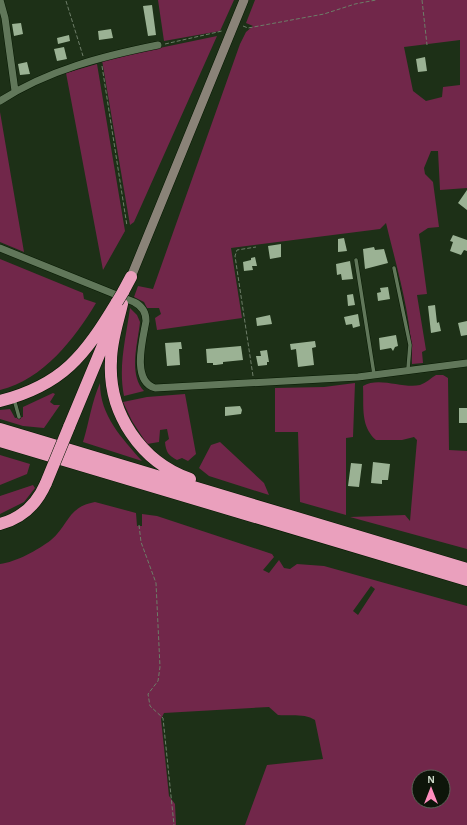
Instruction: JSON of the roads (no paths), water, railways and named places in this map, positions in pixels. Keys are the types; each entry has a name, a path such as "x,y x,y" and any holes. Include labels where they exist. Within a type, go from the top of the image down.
{"highway":[{"path":"0,524 14,520 30,509 46,483 121,299 132,277"},
{"path":"0,401 13,398 42,386 74,363 94,339 121,299"},
{"path":"121,299 112,346 110,370 116,402 127,428 145,450 161,464 187,478 223,490 237,500"},
{"path":"0,429 467,569"},
{"path":"0,441 467,580"},
{"path":"0,447 32,455 50,456"}],"main road":[{"path":"132,277 244,0"}],"street":[{"path":"0,0 15,91"},
{"path":"0,100 15,91 85,62 158,45"},
{"path":"0,248 141,306 145,313 146,321 141,372 143,379 149,386 158,388 313,380 467,363"}],"lane":[{"path":"356,260 374,374"},
{"path":"394,268 410,345 408,369"},
{"path":"13,398 19,417"}]}
